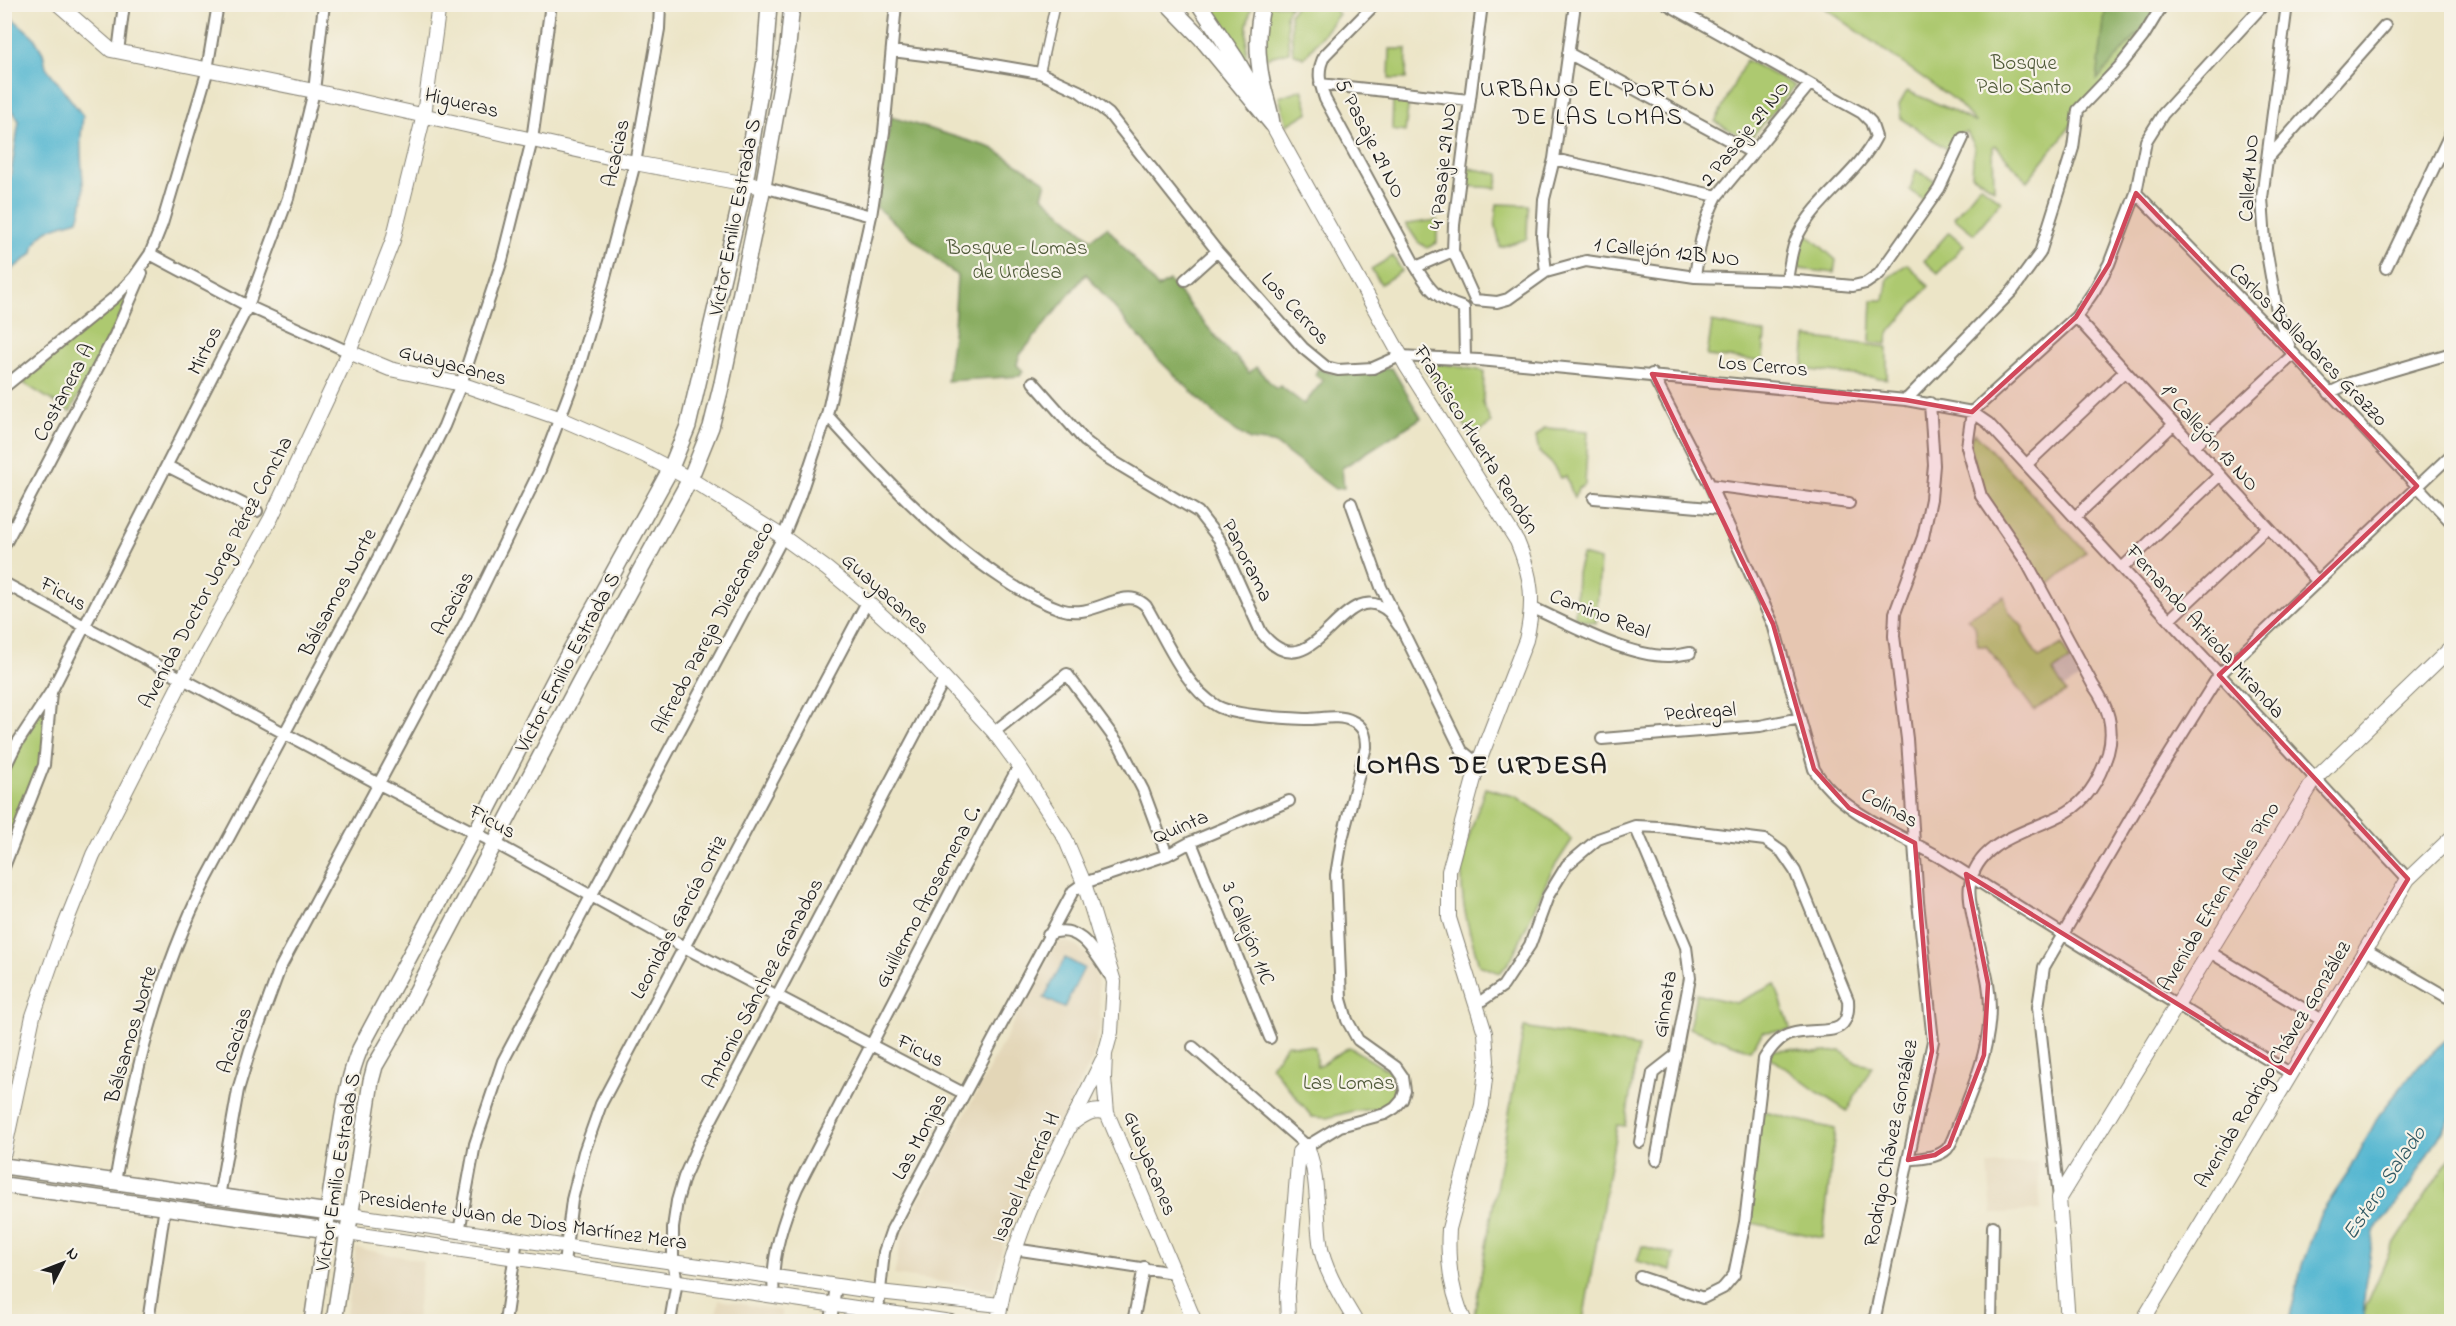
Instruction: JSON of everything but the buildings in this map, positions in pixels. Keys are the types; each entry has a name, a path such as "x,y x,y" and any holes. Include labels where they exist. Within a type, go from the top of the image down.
{"main road":[{"name":"Víctor Emilio Estrada S","path":"334,1322 336,1231 327,1212 354,1063 559,671 670,470 688,426 745,183 766,43 769,4"},
{"name":"Víctor Emilio Estrada S","path":"312,1322 336,1231 350,1215 370,1080 375,1066 690,479 711,427 763,187 788,45 792,4"},
{"path":"1199,4 1236,59 1272,123"},
{"path":"1263,4 1259,17 1258,50 1262,82 1269,101 1272,123"},
{"path":"1174,7 1272,123"},
{"path":"766,43 788,45"},
{"path":"715,306 734,321"},
{"path":"559,671 579,683"},
{"path":"381,1012 400,1023"},
{"name":"Presidente Juan de Dios Martínez Mera","path":"4,1166 350,1215"},
{"name":"Presidente Juan de Dios Martínez Mera","path":"4,1185 336,1231"},
{"path":"326,1322 336,1231"}],"street":[{"name":"Higueras","path":"58,4 106,48 118,52 314,91 634,163 745,183 871,216"},
{"path":"118,52 124,4"},
{"path":"4,387 115,297 134,277 150,254 162,224 208,69 218,4"},
{"name":"Mirtos","path":"4,769 16,745 52,690 248,306 288,198 314,91 324,4"},
{"name":"Avenida Doctor Jorge Pérez Concha","path":"4,1152 33,1016 61,935 93,855 183,678 271,518 349,352 393,240 424,116 440,4"},
{"name":"Bálsamos Norte","path":"115,1182 140,1058 158,997 196,899 372,570 444,426 461,384 502,260 532,140 551,4"},
{"name":"Acacias","path":"219,1197 238,1090 280,968 477,597 540,470 578,370 604,281 634,163 659,29 660,4"},
{"name":"Alfredo Pareja Diezcanseco","path":"459,1232 475,1143 503,1061 783,537 796,506 827,415 871,216 884,132 896,4"},
{"path":"1040,73 1055,4"},
{"name":"5 Pasaje 29 NO","path":"1375,4 1325,56 1321,62 1320,84 1325,99 1430,289 1438,297 1464,309"},
{"name":"4 Pasaje 29 NO","path":"1475,300 1453,252 1454,225 1482,4"},
{"path":"1546,272 1542,236 1544,200 1554,159 1575,4"},
{"path":"1667,4 1862,113 1871,122 1876,137 1870,150 1812,214 1798,236 1788,280"},
{"path":"1906,400 2013,290 2034,263 2049,228 2073,148 2078,110 2121,65 2143,37 2163,4"},
{"path":"1908,1160 1935,1155 1949,1146 1973,1091 1984,1055 1989,1021 1989,994 1970,897 1970,885 1980,861 1997,844 2068,812 2086,796 2101,771 2111,738 2106,703 2093,685 2027,563 1981,496 1967,447 1972,412 2076,317 2109,264 2136,193 2146,141 2163,114 2264,4"},
{"name":"Calle14 NO","path":"2287,4 2262,198 2265,242 2277,311 2292,353"},
{"path":"2267,160 2385,26"},
{"name":"Los Cerros","path":"892,51 1040,73 1079,90 1109,114 1218,251 1303,348 1326,367 1338,370 1373,368 1400,356 1465,359 1652,374 1906,400 1972,412"},
{"path":"1568,53 1751,152"},
{"path":"1320,84 1469,100"},
{"name":"2 Pasaje 29 NO","path":"1695,277 1703,230 1708,213 1717,196 1751,152 1809,85"},
{"name":"Francisco Huerta Rendón","path":"1272,123 1400,356 1517,541 1526,561 1532,588 1526,640 1478,764 1449,871 1449,918 1485,1033 1487,1078 1449,1229 1448,1249 1452,1287 1465,1322"},
{"path":"2386,268 2451,130"},
{"name":"1 Callejón 12B NO","path":"1475,300 1497,302 1509,299 1546,272 1586,261 1695,277 1788,280 1853,286 1866,283 1879,274 1939,189 1963,138"},
{"path":"1554,159 1717,196"},
{"name":"Carlos Balladares Grazzo","path":"2136,193 2292,353 2451,523"},
{"path":"1185,280 1218,251"},
{"path":"1416,267 1453,252"},
{"name":"Guayacanes","path":"150,254 248,306 349,352 390,369 461,384 559,418 644,455 690,479 783,537 827,569 867,602 945,678 994,732 1019,766 1065,838 1084,883 1114,982 1111,1032 1105,1054 1104,1078 1107,1113 1195,1322"},
{"name":"Costanera A","path":"4,546 115,335 150,254"},
{"path":"1465,359 1464,309 1475,300"},
{"name":"1° Callejón 13 NO","path":"2076,317 2317,581"},
{"path":"2193,447 2292,353"},
{"path":"2330,393 2350,383 2451,353"},
{"path":"2027,464 2124,372"},
{"name":"Colinas","path":"1652,374 1710,485 1773,624 1814,769 1820,780 1849,808 1915,843 2290,1073"},
{"name":"Panorama","path":"1033,382 1085,441 1106,457 1198,512 1219,539 1261,632 1280,650 1288,653 1302,650 1317,641 1351,608 1364,604 1376,605 1389,612 1400,627"},
{"name":"Rodrigo Chávez González","path":"1874,1322 1933,1041 1918,902 1907,739 1894,625 1899,600 1923,537 1931,499 1934,465 1930,403"},
{"name":"Fernando Artieda Miranda","path":"1972,412 1988,423 2027,464 2408,879"},
{"path":"827,415 896,491 954,543 1021,591 1061,610 1087,611 1125,598 1136,599 1146,606 1192,684 1216,705 1238,712 1306,719 1347,719 1360,726 1364,732 1365,747 1342,839 1336,875 1341,999 1347,1020 1358,1040 1396,1067 1403,1077 1405,1091 1402,1100 1385,1114 1340,1126 1299,1152 1287,1296 1288,1322"},
{"path":"2075,517 2173,425"},
{"path":"2068,1322 2059,1198 2038,1007 2044,967 2143,797 2219,675 2451,454"},
{"path":"167,466 257,511"},
{"path":"2122,568 2219,476"},
{"path":"1710,485 1849,503"},
{"path":"1594,498 1721,509"},
{"name":"Panorama","path":"1351,502 1381,587 1400,627 1462,751 1478,764"},
{"path":"2169,620 2267,528"},
{"name":"Ficus","path":"4,583 379,784 495,843 870,1046 963,1093"},
{"name":"Leonidas García Ortiz","path":"564,1264 572,1200 584,1152 601,1104 867,602"},
{"name":"Camino Real","path":"1531,606 1594,636 1638,651 1669,656 1690,653"},
{"name":"Avenida Efren Aviles Pino","path":"2059,1198 2315,779 2451,647"},
{"path":"994,732 1067,674 1120,746 1143,790 1167,855"},
{"name":"Antonio Sánchez Granados","path":"670,1322 677,1281 673,1263 673,1228 684,1177 698,1145 945,678"},
{"name":"Mirtos","path":"4,867 44,765 52,690"},
{"name":"Pedregal","path":"1602,739 1760,726 1800,718"},
{"name":"Guillermo Arosemena C.","path":"774,1295 772,1276 785,1222 797,1188 1019,766"},
{"name":"Quinta","path":"1084,883 1167,855 1191,842 1289,801"},
{"path":"1477,1004 1503,986 1530,945 1548,896 1567,865 1598,839 1635,826 1765,840 1782,852 1795,871 1848,1000 1849,1014 1843,1025 1836,1029 1791,1034 1781,1039 1764,1059 1745,1222 1737,1268 1730,1282 1718,1292 1703,1298 1640,1276"},
{"name":"Ginnata","path":"1635,826 1689,957 1690,978 1656,1160"},
{"name":"Avenida Rodrigo Chávez González","path":"2142,1322 2408,879 2451,837"},
{"name":"3 Callejón 11C","path":"1191,842 1270,1038"},
{"name":"Las Monjas","path":"879,1292 884,1252 892,1229 1048,935 1073,891 1084,883"},
{"path":"1048,935 1062,932 1080,936 1091,946 1114,982"},
{"path":"2366,950 2447,997"},
{"path":"2208,951 2324,1021"},
{"path":"1193,1047 1307,1146 1314,1164 1320,1244 1333,1281 1356,1322"},
{"name":"Isabel Herrería H","path":"998,1322 1014,1249 1105,1054"},
{"path":"1640,1142 1653,1073 1676,1055"},
{"path":"1072,1123 1090,1112 1099,1110 1107,1113"},
{"path":"148,1322 165,1206"},
{"name":"Presidente Juan de Dios Martínez Mera","path":"350,1215 879,1292 1000,1305"},
{"path":"1991,1322 1993,1226"},
{"name":"Presidente Juan de Dios Martínez Mera","path":"336,1231 951,1322"},
{"path":"506,1322 517,1239"},
{"path":"1014,1249 1174,1273"},
{"path":"1133,1322 1144,1267"},
{"path":"831,1322 836,1285"},
{"path":"878,1310 879,1292"}],"highlighted area":[{"path":"2136,193 2417,486 2219,675 2408,879 2290,1073 1966,874 1988,984 1984,1055 1949,1146 1935,1155 1908,1160 1932,1051 1915,843 1849,808 1814,769 1773,624 1652,374 1906,400 1972,412 2076,317 2109,264"}],"shaded area":[{"path":"2070,660 2080,678 2064,688 2053,671"},
{"path":"1061,940 1073,944 1087,955 1096,972 1100,1026 1092,1060 1005,1237 993,1290 894,1275 903,1232 1055,944"},
{"path":"2037,1162 2041,1210 1992,1214 1988,1165"},
{"path":"356,1248 423,1261 416,1321 345,1321"},
{"path":"719,1300 782,1311 782,1321 715,1321"}],"green space":[{"path":"1329,4 1339,14 1304,58 1293,53 1290,14 1296,5"},
{"path":"1205,5 1252,5 1247,25 1246,66"},
{"path":"1268,5 1291,5 1286,14 1289,52 1265,58 1264,20"},
{"name":"Bosque Palo Santo","path":"1821,5 2167,5 2027,181 1995,145 1993,147 1994,189 1972,175 1974,145 1967,132 1955,134 1950,151 1901,118 1899,105 1907,91 1976,123 1957,102"},
{"path":"2106,5 2163,5 2097,80"},
{"path":"1390,49 1407,49 1406,79 1389,79"},
{"path":"1746,60 1795,86 1749,140 1715,122"},
{"path":"1302,89 1309,112 1287,125 1279,97"},
{"path":"1393,98 1409,100 1405,132 1392,130"},
{"name":"Bosque - Lomas de Urdesa","path":"891,117 992,148 1046,182 1042,196 1091,239 1107,227 1158,288 1169,281 1232,356 1234,355 1249,373 1256,367 1276,389 1280,386 1304,404 1323,381 1315,375 1318,368 1330,373 1392,368 1421,418 1342,468 1344,488 1335,489 1274,443 1250,440 1225,424 1158,359 1086,274 1019,356 1017,365 1023,371 1020,376 947,381 957,276 876,207"},
{"path":"1469,168 1499,174 1496,188 1465,186"},
{"path":"1916,170 1937,182 1926,202 1910,190"},
{"path":"1980,185 2001,201 1974,234 1954,218"},
{"path":"1497,204 1528,205 1527,239 1500,247 1495,221"},
{"path":"1437,220 1437,243 1427,248 1418,242 1406,224"},
{"path":"1949,232 1964,245 1938,273 1924,261"},
{"path":"1807,234 1836,260 1834,273 1800,269 1799,251"},
{"path":"1393,256 1402,271 1381,284 1371,269"},
{"path":"1907,264 1929,286 1888,334 1887,344 1870,342 1872,300 1884,300 1888,278"},
{"path":"137,284 70,412 23,383"},
{"path":"1712,322 1765,333 1763,361 1707,356"},
{"path":"1806,337 1887,347 1887,379 1803,369"},
{"path":"1426,361 1484,371 1483,403 1491,423 1473,437 1425,369"},
{"path":"1545,428 1588,431 1585,485 1578,489 1574,498 1566,476 1561,478 1551,463 1539,452 1536,437"},
{"path":"1975,433 2086,552 2049,585 2030,564 1984,495 1970,446 1971,438"},
{"path":"1582,555 1600,560 1596,623 1575,618 1577,573"},
{"path":"2004,596 2009,612 2023,627 2023,632 2039,658 2062,644 2070,660 2053,671 2066,692 2034,710 1986,646 1978,646 1975,626 1967,618"},
{"path":"52,690 43,764 5,875 5,783 14,758"},
{"path":"1485,788 1517,797 1551,820 1572,840 1551,872 1512,958 1500,973 1479,965 1462,893 1462,871 1466,847"},
{"path":"1775,984 1791,1030 1763,1032 1750,1050 1689,1028 1696,994 1736,1003"},
{"path":"1524,1027 1638,1047 1625,1126 1617,1125 1583,1321 1505,1321 1474,1316"},
{"name":"Las Lomas","path":"1287,1044 1315,1047 1317,1067 1349,1047 1389,1071 1395,1091 1386,1108 1353,1111 1327,1118 1312,1117 1271,1066"},
{"path":"1791,1049 1814,1053 1841,1051 1857,1063 1872,1066 1847,1111 1769,1056 1773,1050"},
{"path":"1760,1111 1835,1129 1823,1238 1747,1222"},
{"path":"2451,1156 2451,1321 2359,1322 2392,1247"},
{"path":"1642,1246 1674,1254 1671,1271 1637,1261"}],"water":[{"path":"5,12 33,36 43,53 46,67 83,116 81,145 83,200 78,220 43,234 38,239 33,253 5,275 5,183 10,179 19,121 5,98"},
{"path":"1065,958 1084,968 1064,1008 1044,998"},
{"name":"Estero Salado","path":"2451,1035 2451,1117 2407,1190 2374,1232 2365,1286 2363,1321 2289,1321 2302,1265 2320,1215 2350,1170 2379,1115 2419,1065"}],"district":[{"name":"URBANO EL PORTÓN DE LAS LOMAS","path":"1598,102"},
{"name":"LOMAS DE URDESA","path":"1482,764"}]}
